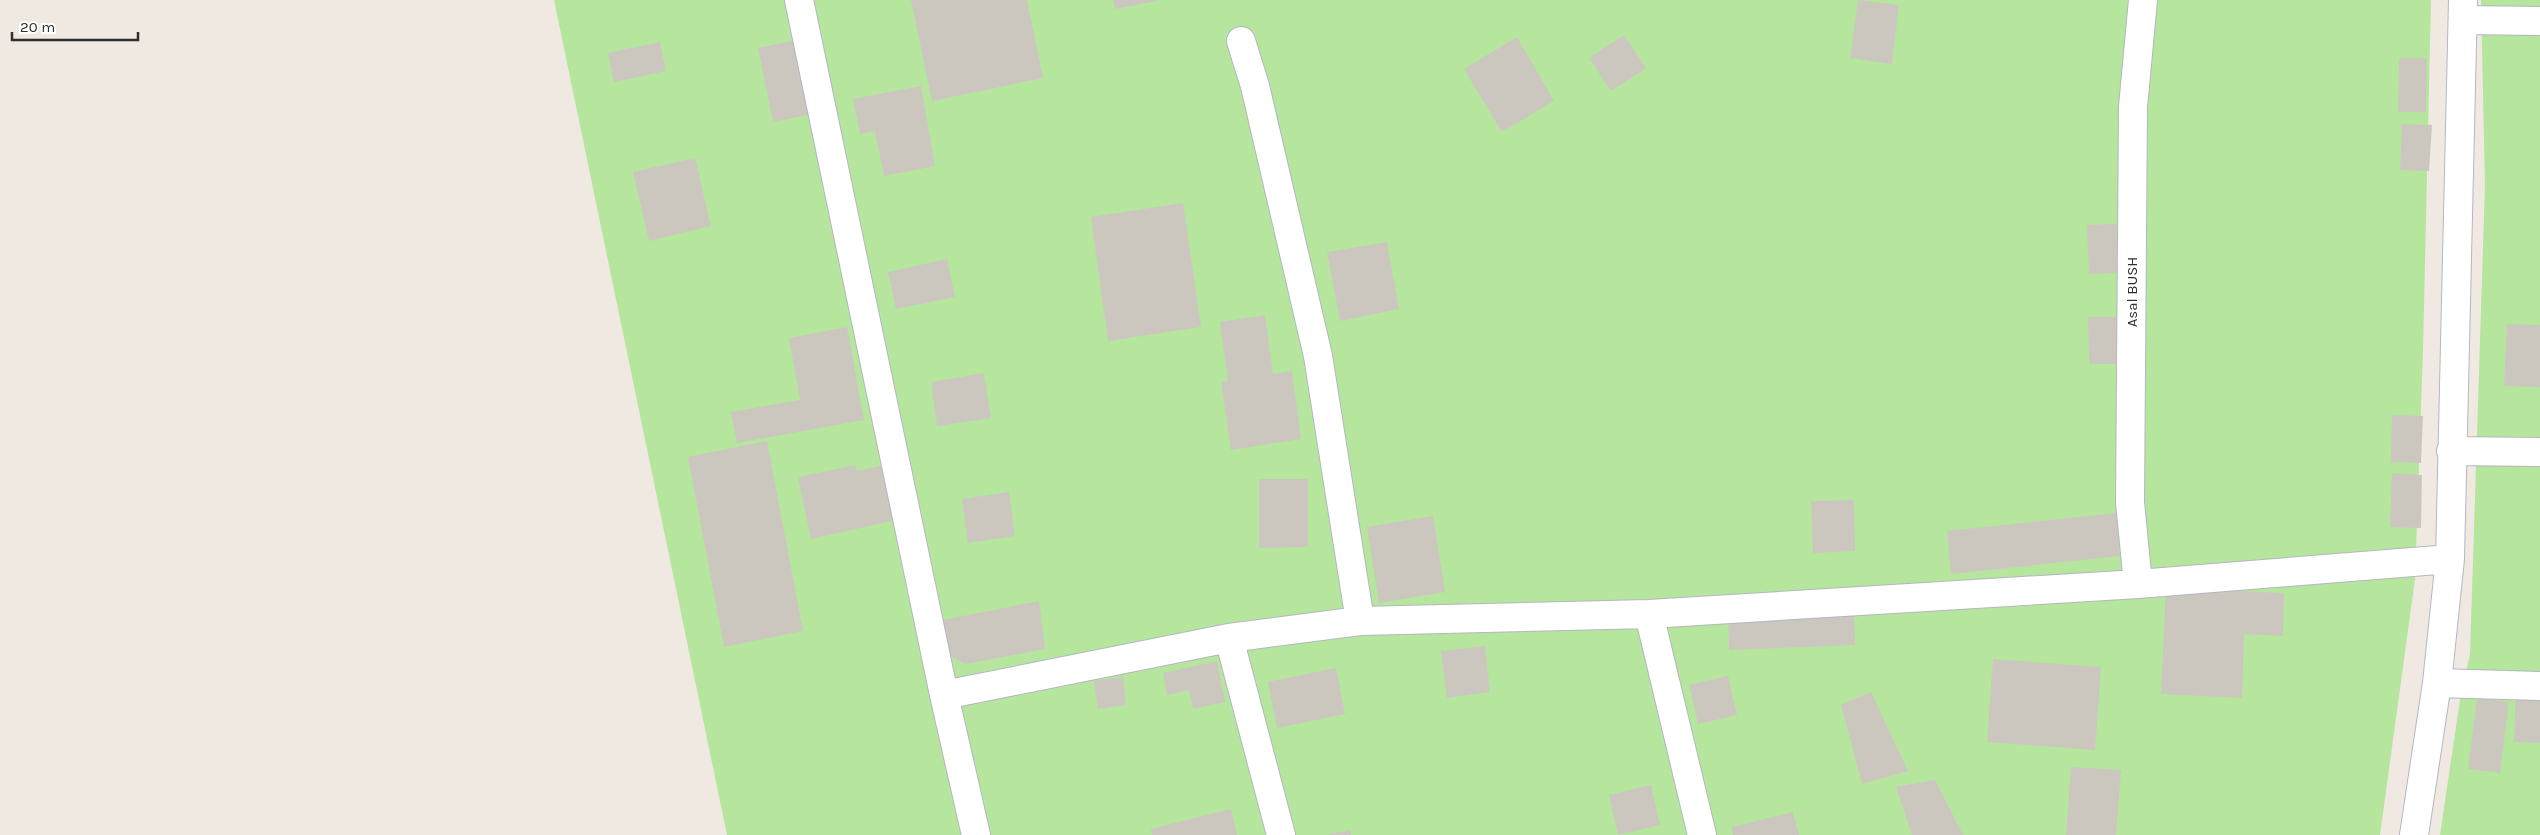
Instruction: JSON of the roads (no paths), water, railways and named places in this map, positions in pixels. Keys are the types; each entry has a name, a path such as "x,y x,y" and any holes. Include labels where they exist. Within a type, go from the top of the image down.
{"street":[{"path":"799,0 944,695 976,835"},
{"name":"Asal BUSH","path":"2138,584 2130,502 2133,107 2142,0"},
{"path":"2414,835 2437,683 2450,559 2451,451 2464,10 2540,21"},
{"path":"1241,42 1255,86 1318,356 1360,620"},
{"path":"2451,451 2540,452"},
{"path":"944,695 1229,638 1360,620 1649,614 2138,584 2450,559"},
{"path":"1649,614 1702,835"},
{"path":"1229,638 1281,835"},
{"path":"2437,683 2540,686"}]}
